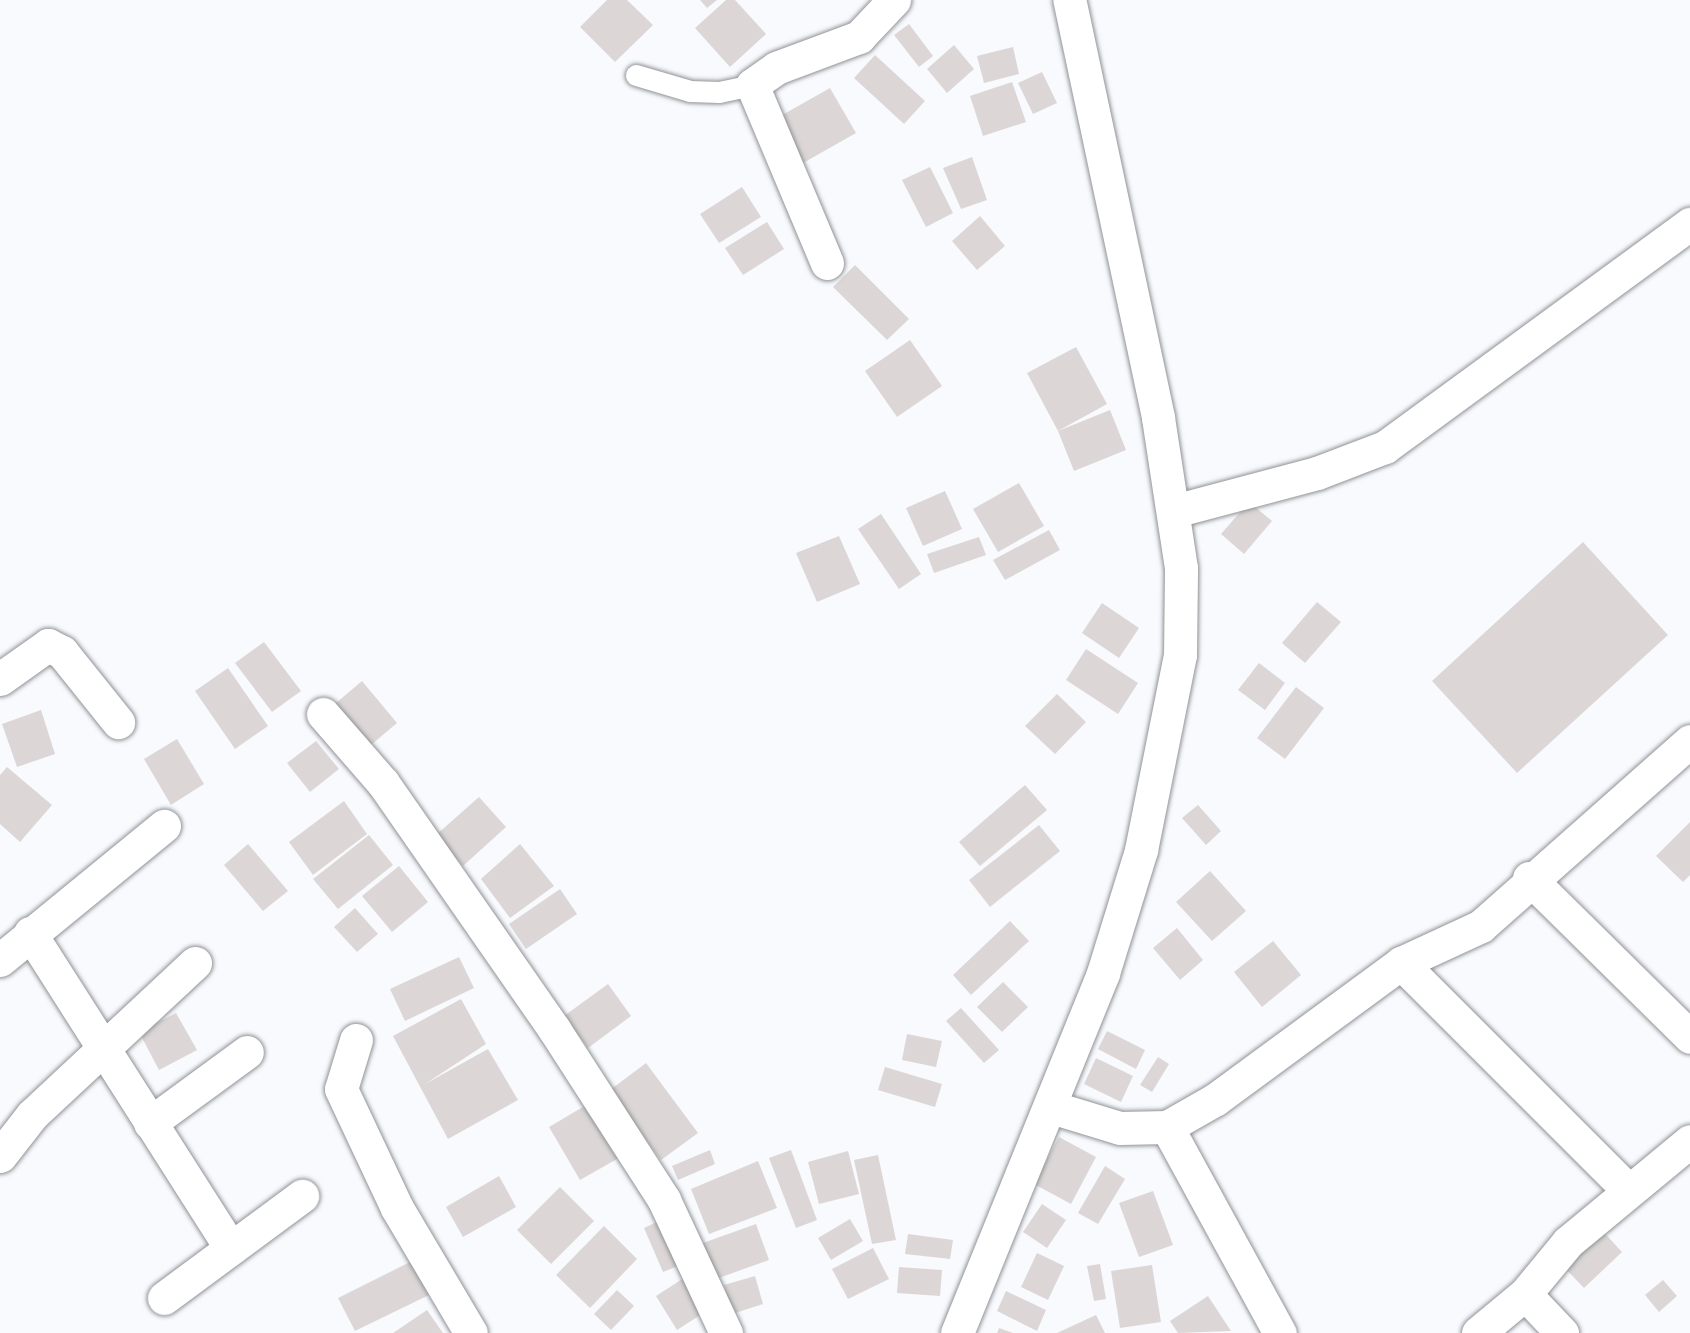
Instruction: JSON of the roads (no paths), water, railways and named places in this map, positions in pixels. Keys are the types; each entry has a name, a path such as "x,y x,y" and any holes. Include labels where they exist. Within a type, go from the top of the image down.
{"street":[{"path":"828,263 752,85 776,68 859,37 894,0"},
{"path":"957,1333 1051,1107 1103,973 1158,774 1180,655 1181,568 1174,511 1070,0"},
{"path":"1174,511 1317,473 1385,447 1690,224"},
{"path":"0,679 48,645 62,651 118,722"},
{"path":"323,714 382,783 554,1029 664,1200 726,1333"},
{"path":"1051,1107 1120,1128 1167,1127 1288,1051 1401,963 1481,926 1530,878 1690,741"},
{"path":"0,960 30,933 164,826"},
{"path":"1530,878 1690,1036"},
{"path":"30,933 102,1051 231,1248"},
{"path":"0,1156 32,1115 195,963"},
{"path":"1401,963 1629,1191"},
{"path":"356,1040 341,1089 397,1208 471,1333"},
{"path":"150,1123 247,1052"},
{"path":"1167,1127 1281,1333"},
{"path":"1478,1333 1526,1294 1568,1242 1690,1141"},
{"path":"164,1299 302,1196"},
{"path":"1526,1294 1562,1333"}],"lane":[{"path":"636,75 690,91 720,92 752,85"}]}
